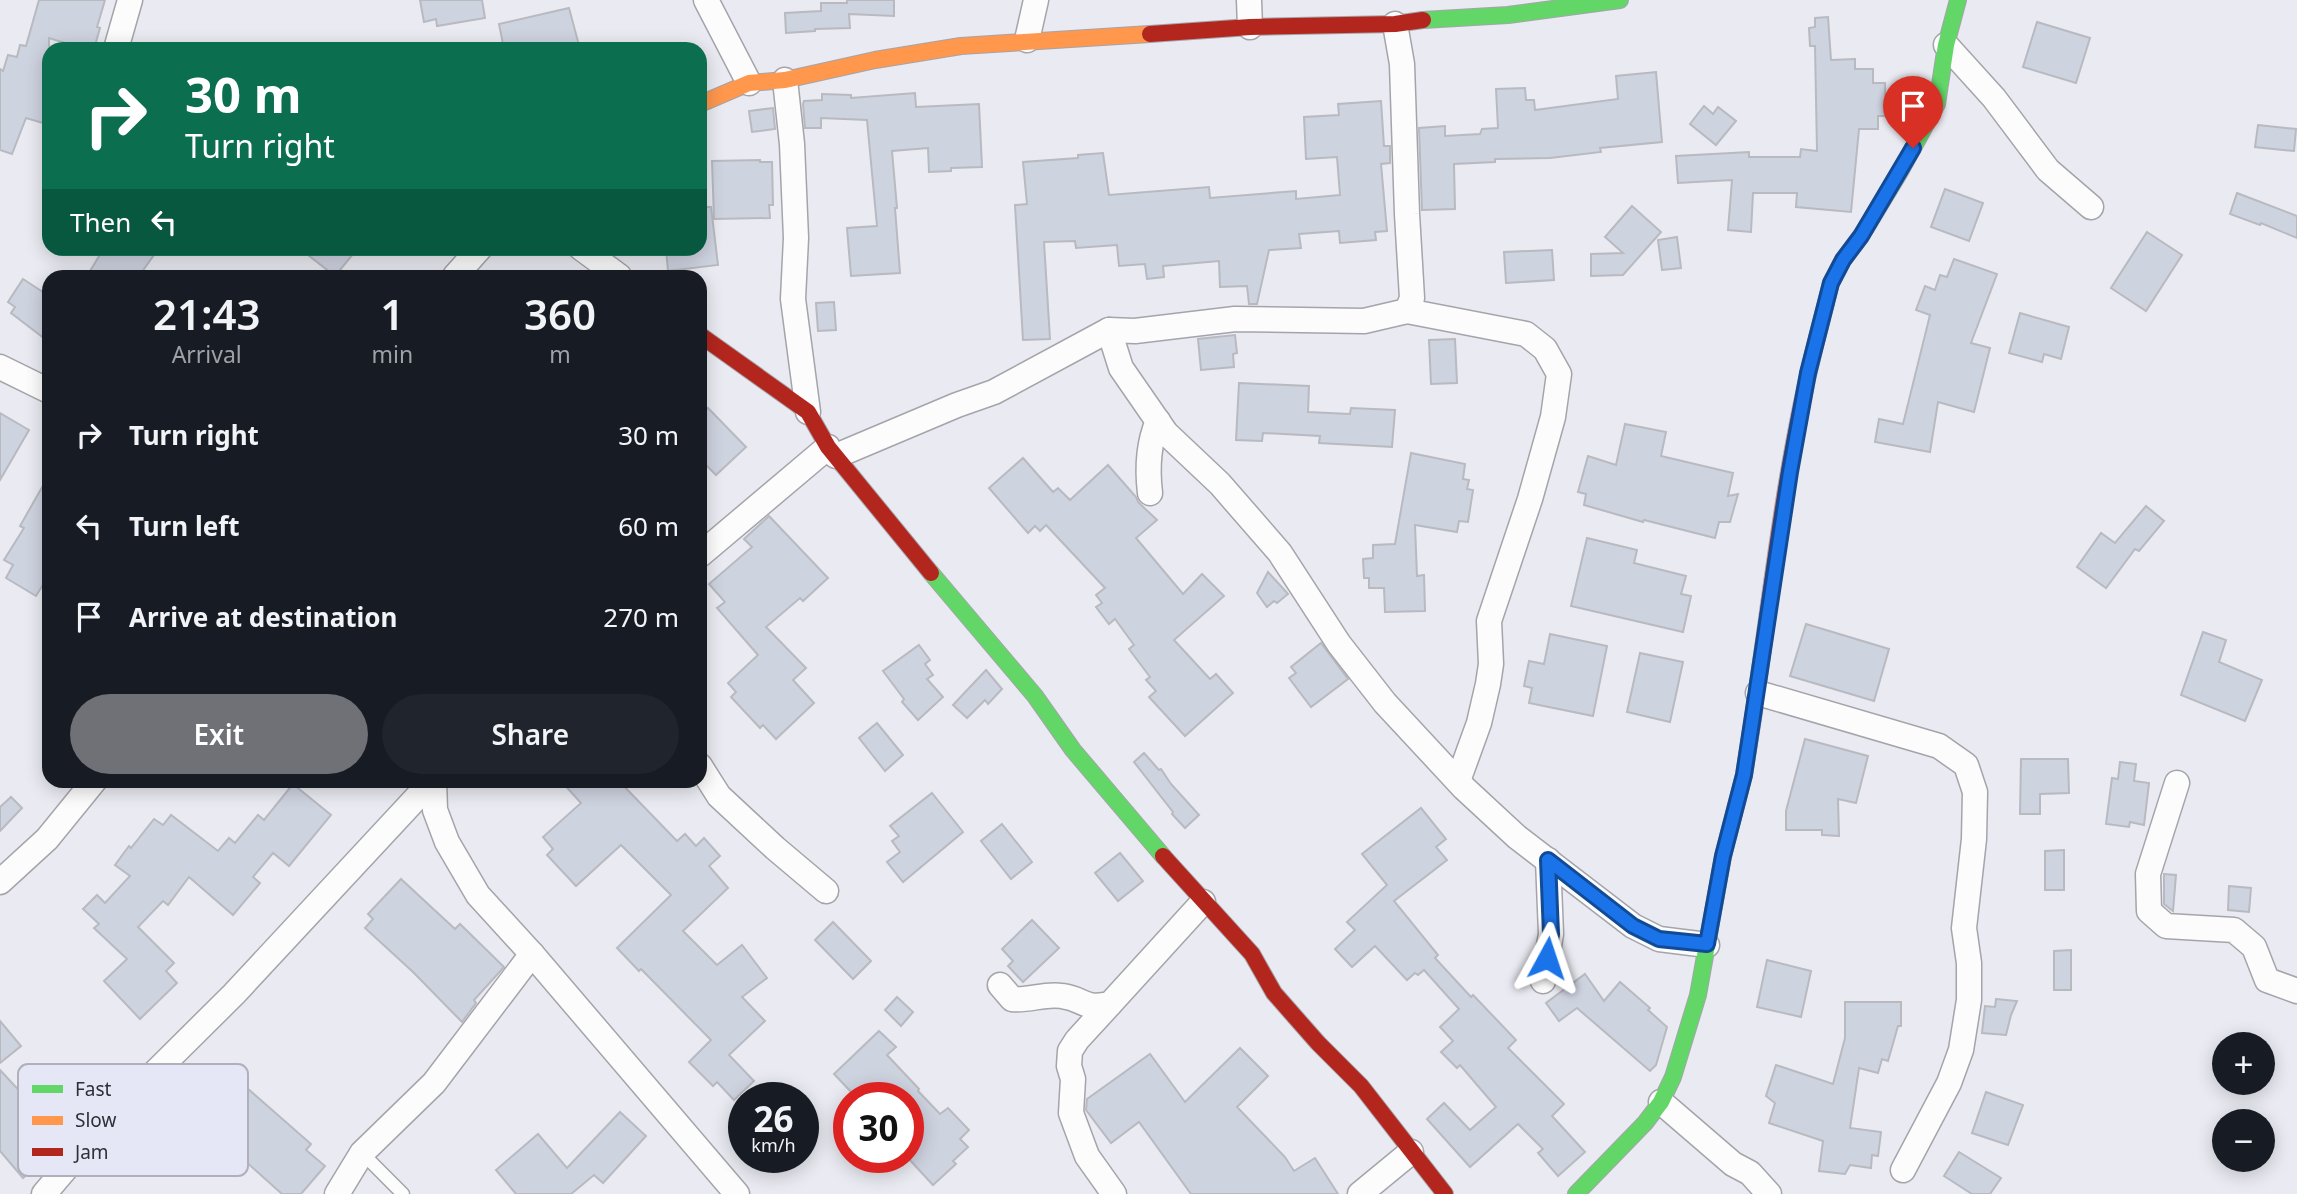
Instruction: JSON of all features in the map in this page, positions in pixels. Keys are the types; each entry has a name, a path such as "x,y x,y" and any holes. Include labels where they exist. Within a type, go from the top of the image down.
{"street":[{"path":"118,42 130,0"},
{"path":"706,0 749,83"},
{"path":"1027,40 1036,0"},
{"path":"1248,0 1250,27"},
{"path":"707,101 749,83 785,80 887,58 961,46 1250,27 1395,24 1442,9 1508,15 1619,0"},
{"path":"1576,1194 1621,1150 1661,1101 1673,1077 1698,995 1723,856 1744,775 1790,472 1808,373 1831,283 1901,170 1937,104 1958,0"},
{"path":"1395,24 1402,64 1412,298 1406,311"},
{"path":"1947,45 1994,98 2048,170 2091,207"},
{"path":"785,80 792,144 796,238 793,299 808,412"},
{"path":"460,270 473,256"},
{"path":"592,256 610,270"},
{"path":"707,549 832,451 994,392 1109,330 1135,331 1235,319 1364,321 1406,311 1526,334 1545,349 1559,374 1553,417 1489,621 1491,664 1488,684 1479,723 1458,781"},
{"path":"1109,330 1121,368 1166,433 1220,484 1280,553 1339,644 1377,694 1458,781 1517,837 1633,926 1659,939 1707,944"},
{"path":"707,340 808,412 832,451 972,624 1028,687 1073,750 1203,902 1252,954 1274,993 1361,1086 1445,1194"},
{"path":"0,367 42,388"},
{"path":"1150,493 1147,472 1152,435 1158,421"},
{"path":"1758,693 1939,747 1966,765 1976,792 1974,839 1964,928 1969,963 1969,1000 1961,1050 1949,1083 1903,1170"},
{"path":"707,777 719,796 826,891"},
{"path":"2177,783 2148,874 2149,911 2166,926 2234,930 2254,947 2267,979 2297,992"},
{"path":"0,881 47,839 88,788"},
{"path":"164,1064 234,994 426,788"},
{"path":"434,788 435,810 447,842 478,895 532,954 737,1194"},
{"path":"1543,982 1551,934 1548,860"},
{"path":"1114,1194 1087,1156 1071,1113 1073,1079 1069,1066 1070,1051 1077,1040 1203,902"},
{"path":"337,1194 362,1153 434,1083 532,954"},
{"path":"1000,985 1012,999 1027,1001 1042,996 1059,995 1096,1007 1110,1004"},
{"path":"1661,1101 1732,1164 1749,1173 1769,1194"},
{"path":"1360,1194 1411,1152"},
{"path":"44,1194 60,1176"}],"lane":[{"path":"362,1153 403,1194"}],"building":[{"path":"39,0 105,0 97,27 100,28 96,42 62,42 49,38 49,42 42,42 42,123 26,118 12,154 0,150 0,69 3,71 8,55 17,57 20,45 26,46"},
{"path":"420,0 482,0 485,18 437,26 436,19 424,22"},
{"path":"847,0 894,0 894,16 849,14 850,28 786,33 785,13 821,11 821,3 847,3"},
{"path":"569,8 578,42 503,42 499,24"},
{"path":"1828,17 1831,60 1855,59 1855,69 1873,69 1873,83 1885,83 1886,116 1878,116 1878,129 1859,129 1851,212 1796,207 1797,193 1753,193 1751,232 1728,230 1732,180 1678,183 1676,156 1749,152 1749,157 1800,157 1801,149 1817,151 1815,46 1810,46 1809,28 1815,27 1815,18"},
{"path":"2037,22 2090,38 2076,83 2023,67"},
{"path":"1656,72 1662,142 1600,148 1601,152 1550,158 1495,159 1495,162 1454,164 1455,209 1422,210 1419,128 1445,126 1445,136 1480,134 1482,129 1498,128 1496,89 1525,88 1526,100 1534,100 1535,110 1618,99 1616,76"},
{"path":"915,93 916,107 979,104 982,167 929,172 928,148 892,151 900,273 851,276 847,228 877,226 867,120 821,118 821,128 805,128 804,101 822,100 822,94 851,95 851,98"},
{"path":"1381,101 1384,146 1390,146 1390,163 1381,164 1387,231 1375,232 1376,240 1340,243 1339,231 1299,234 1301,248 1269,250 1257,304 1249,304 1247,286 1220,287 1219,261 1163,266 1164,277 1147,279 1145,264 1119,266 1117,245 1076,248 1075,241 1044,242 1050,339 1023,340 1015,205 1027,204 1023,162 1078,158 1078,155 1103,153 1109,195 1209,187 1210,198 1296,191 1296,199 1340,195 1337,157 1306,159 1304,117 1339,115 1338,104"},
{"path":"1704,106 1713,114 1718,107 1736,121 1716,145 1690,124"},
{"path":"773,108 775,129 752,132 749,111"},
{"path":"2258,125 2296,129 2294,151 2255,147"},
{"path":"712,161 772,162 773,205 769,205 770,218 714,219"},
{"path":"1945,189 1983,203 1969,241 1931,227"},
{"path":"2237,193 2297,216 2297,238 2230,214"},
{"path":"1632,206 1661,232 1623,275 1591,276 1591,254 1623,253 1605,237"},
{"path":"707,207 711,207 718,265 668,270 667,256 707,256"},
{"path":"2147,232 2182,255 2146,311 2111,288"},
{"path":"1677,237 1681,268 1662,270 1658,240"},
{"path":"1552,250 1554,280 1506,283 1504,252"},
{"path":"99,256 153,256 143,270 91,270"},
{"path":"309,256 351,256 340,270 327,270"},
{"path":"1954,259 1997,274 1971,343 1990,348 1974,412 1938,402 1930,452 1875,442 1879,419 1903,424 1930,315 1916,310 1925,286 1935,290 1940,275 1947,277"},
{"path":"23,279 42,291 42,337 11,313 15,307 8,302"},
{"path":"834,302 836,330 818,331 816,303"},
{"path":"2020,313 2069,327 2061,359 2044,354 2042,362 2009,353"},
{"path":"1235,335 1237,353 1233,354 1234,367 1201,370 1198,339"},
{"path":"1455,339 1457,383 1431,384 1429,340"},
{"path":"1239,383 1309,386 1308,412 1350,414 1351,408 1395,410 1392,447 1319,443 1320,436 1263,433 1262,441 1236,440"},
{"path":"707,409 746,447 716,475 707,466"},
{"path":"0,413 29,430 0,480"},
{"path":"1625,424 1666,432 1661,456 1733,473 1728,496 1738,494 1730,522 1719,522 1715,538 1584,505 1586,494 1578,492 1588,456 1616,465"},
{"path":"1411,453 1465,464 1463,479 1469,480 1467,489 1473,490 1468,522 1459,521 1457,532 1415,525 1417,576 1424,575 1425,611 1385,612 1384,588 1369,588 1369,578 1364,578 1363,559 1373,558 1373,545 1395,544"},
{"path":"1023,458 1053,492 1058,488 1070,500 1108,465 1138,502 1157,520 1136,538 1183,594 1202,574 1224,596 1174,640 1210,679 1216,674 1233,693 1185,736 1149,697 1156,691 1146,680 1150,677 1129,649 1134,645 1115,619 1109,624 1096,607 1102,603 1096,595 1105,588 1046,525 1040,531 1035,526 1028,533 989,488"},
{"path":"42,487 42,586 36,596 6,578 13,565 4,560 24,528 20,526"},
{"path":"2146,506 2164,521 2139,551 2135,549 2106,588 2077,567 2101,533 2115,543"},
{"path":"769,516 828,578 803,601 800,598 766,627 806,668 793,680 814,703 776,739 763,725 760,728 731,697 736,692 728,683 758,655 717,608 725,602 709,584 752,547 744,539"},
{"path":"1587,538 1637,550 1634,563 1686,576 1681,594 1691,596 1683,632 1571,606"},
{"path":"1268,572 1288,594 1267,607 1257,593"},
{"path":"1806,624 1889,649 1874,701 1790,676"},
{"path":"2203,632 2226,640 2219,662 2262,680 2245,721 2181,695"},
{"path":"1550,634 1607,646 1593,716 1529,703 1532,688 1524,686 1529,661 1544,664"},
{"path":"1321,643 1348,679 1311,707 1289,678 1296,673 1291,667"},
{"path":"919,645 930,660 925,664 933,675 927,679 943,697 918,720 902,702 904,699 883,671"},
{"path":"1640,653 1683,662 1670,722 1627,712"},
{"path":"986,670 1002,689 988,704 985,700 967,718 953,705"},
{"path":"877,723 903,755 885,771 859,738"},
{"path":"1805,739 1868,756 1856,803 1838,799 1839,836 1822,835 1822,830 1786,830 1786,811"},
{"path":"1144,753 1199,815 1185,828 1134,762"},
{"path":"2021,759 2068,759 2069,793 2040,794 2040,814 2020,814"},
{"path":"2120,762 2136,764 2134,781 2149,783 2144,825 2130,822 2129,827 2106,824 2112,778 2118,779"},
{"path":"290,788 298,788 331,815 289,866 273,853 253,877 260,883 233,915 189,877 168,905 163,901 138,927 174,963 166,971 177,983 140,1019 104,981 127,959 94,928 99,924 83,909 97,895 105,903 130,876 115,865 154,819 163,825 171,815 218,851 229,838 235,843 258,815 264,820"},
{"path":"567,788 626,788 677,841 685,834 696,846 704,838 720,856 709,866 728,888 683,931 717,965 742,945 767,978 742,997 765,1021 729,1055 753,1082 728,1082 728,1094 717,1082 713,1086 689,1062 711,1040 617,948 671,895 621,845 576,886 547,855 553,849 543,837 581,803"},
{"path":"932,793 963,832 903,882 887,862 900,852 892,841 899,836 890,826"},
{"path":"11,797 22,808 0,831 0,807"},
{"path":"1421,808 1446,839 1436,847 1447,860 1394,901 1438,955 1435,958 1516,1040 1508,1048 1564,1104 1552,1116 1585,1152 1558,1176 1538,1153 1543,1149 1518,1124 1470,1167 1427,1119 1444,1103 1470,1130 1496,1107 1460,1065 1457,1068 1441,1052 1453,1041 1440,1027 1459,1009 1424,970 1407,980 1375,946 1352,967 1335,949 1355,930 1347,922 1387,885 1362,854"},
{"path":"1002,824 1032,862 1011,879 981,841"},
{"path":"2064,850 2064,890 2045,890 2045,851"},
{"path":"1120,853 1143,881 1118,901 1095,873"},
{"path":"2164,874 2176,875 2173,911 2164,904"},
{"path":"401,879 455,929 460,924 504,967 474,1000 476,1003 462,1022 365,928 373,919 368,914"},
{"path":"2229,886 2251,888 2249,912 2228,910"},
{"path":"1032,920 1059,948 1023,982 1008,966 1013,961 1002,949"},
{"path":"833,922 871,961 853,979 815,940"},
{"path":"2071,950 2071,990 2054,990 2054,951"},
{"path":"1767,960 1811,971 1801,1017 1757,1007"},
{"path":"1585,974 1604,1001 1620,982 1667,1027 1656,1065 1650,1071 1577,1008 1559,1021 1546,1003"},
{"path":"897,997 913,1012 901,1026 885,1010"},
{"path":"1996,999 2017,1001 2006,1035 1982,1033 1985,1006 1995,1007"},
{"path":"1845,1002 1901,1002 1901,1026 1898,1026 1888,1061 1882,1059 1878,1073 1859,1068 1850,1128 1881,1132 1878,1156 1872,1155 1871,1168 1850,1165 1845,1174 1819,1171 1823,1141 1769,1123 1775,1103 1766,1096 1776,1065 1833,1084 1845,1038"},
{"path":"0,1021 21,1046 0,1063"},
{"path":"879,1031 896,1047 887,1055 912,1082 842,1082 834,1074"},
{"path":"1240,1048 1268,1076 1237,1107 1285,1157 1294,1171 1315,1158 1338,1194 1191,1194 1139,1122 1111,1143 1086,1110 1087,1099 1150,1054 1185,1102"},
{"path":"0,1070 18,1089 18,1172 0,1151"},
{"path":"248,1089 311,1144 306,1150 325,1166 301,1194 282,1194 248,1164"},
{"path":"1986,1092 2023,1105 2008,1145 1972,1133"},
{"path":"924,1097 940,1114 948,1108 969,1130 960,1139 968,1147 953,1161 956,1164 933,1185 922,1173 924,1173"},
{"path":"620,1112 646,1136 603,1183 594,1175 571,1194 516,1194 496,1170 538,1134 567,1168"},
{"path":"1959,1152 2001,1178 1990,1194 1972,1194 1944,1176"}],"traffic: fast":[{"path":"1423,20 1508,15 1620,0"},
{"path":"1817,338 1831,283 1901,170 1937,104 1946,45 1958,0"},
{"path":"931,573 1035,696 1073,750 1163,856"},
{"path":"1576,1194 1645,1123 1661,1102 1673,1077 1698,995 1723,856 1744,775 1753,718"}],"traffic: slow":[{"path":"707,101 749,83 785,80 875,60 961,46 1150,34"}],"traffic: jam":[{"path":"1150,34 1250,27 1395,24 1423,20"},
{"path":"1753,718 1788,479 1817,338"},
{"path":"707,340 808,412 828,447 931,573"},
{"path":"1163,856 1252,954 1274,993 1361,1086 1445,1194"}],"route":[{"path":"1547,958 1551,934 1548,860 1633,926 1659,939 1707,944 1723,856 1744,775 1790,472 1808,373 1831,283 1913,148"}]}
